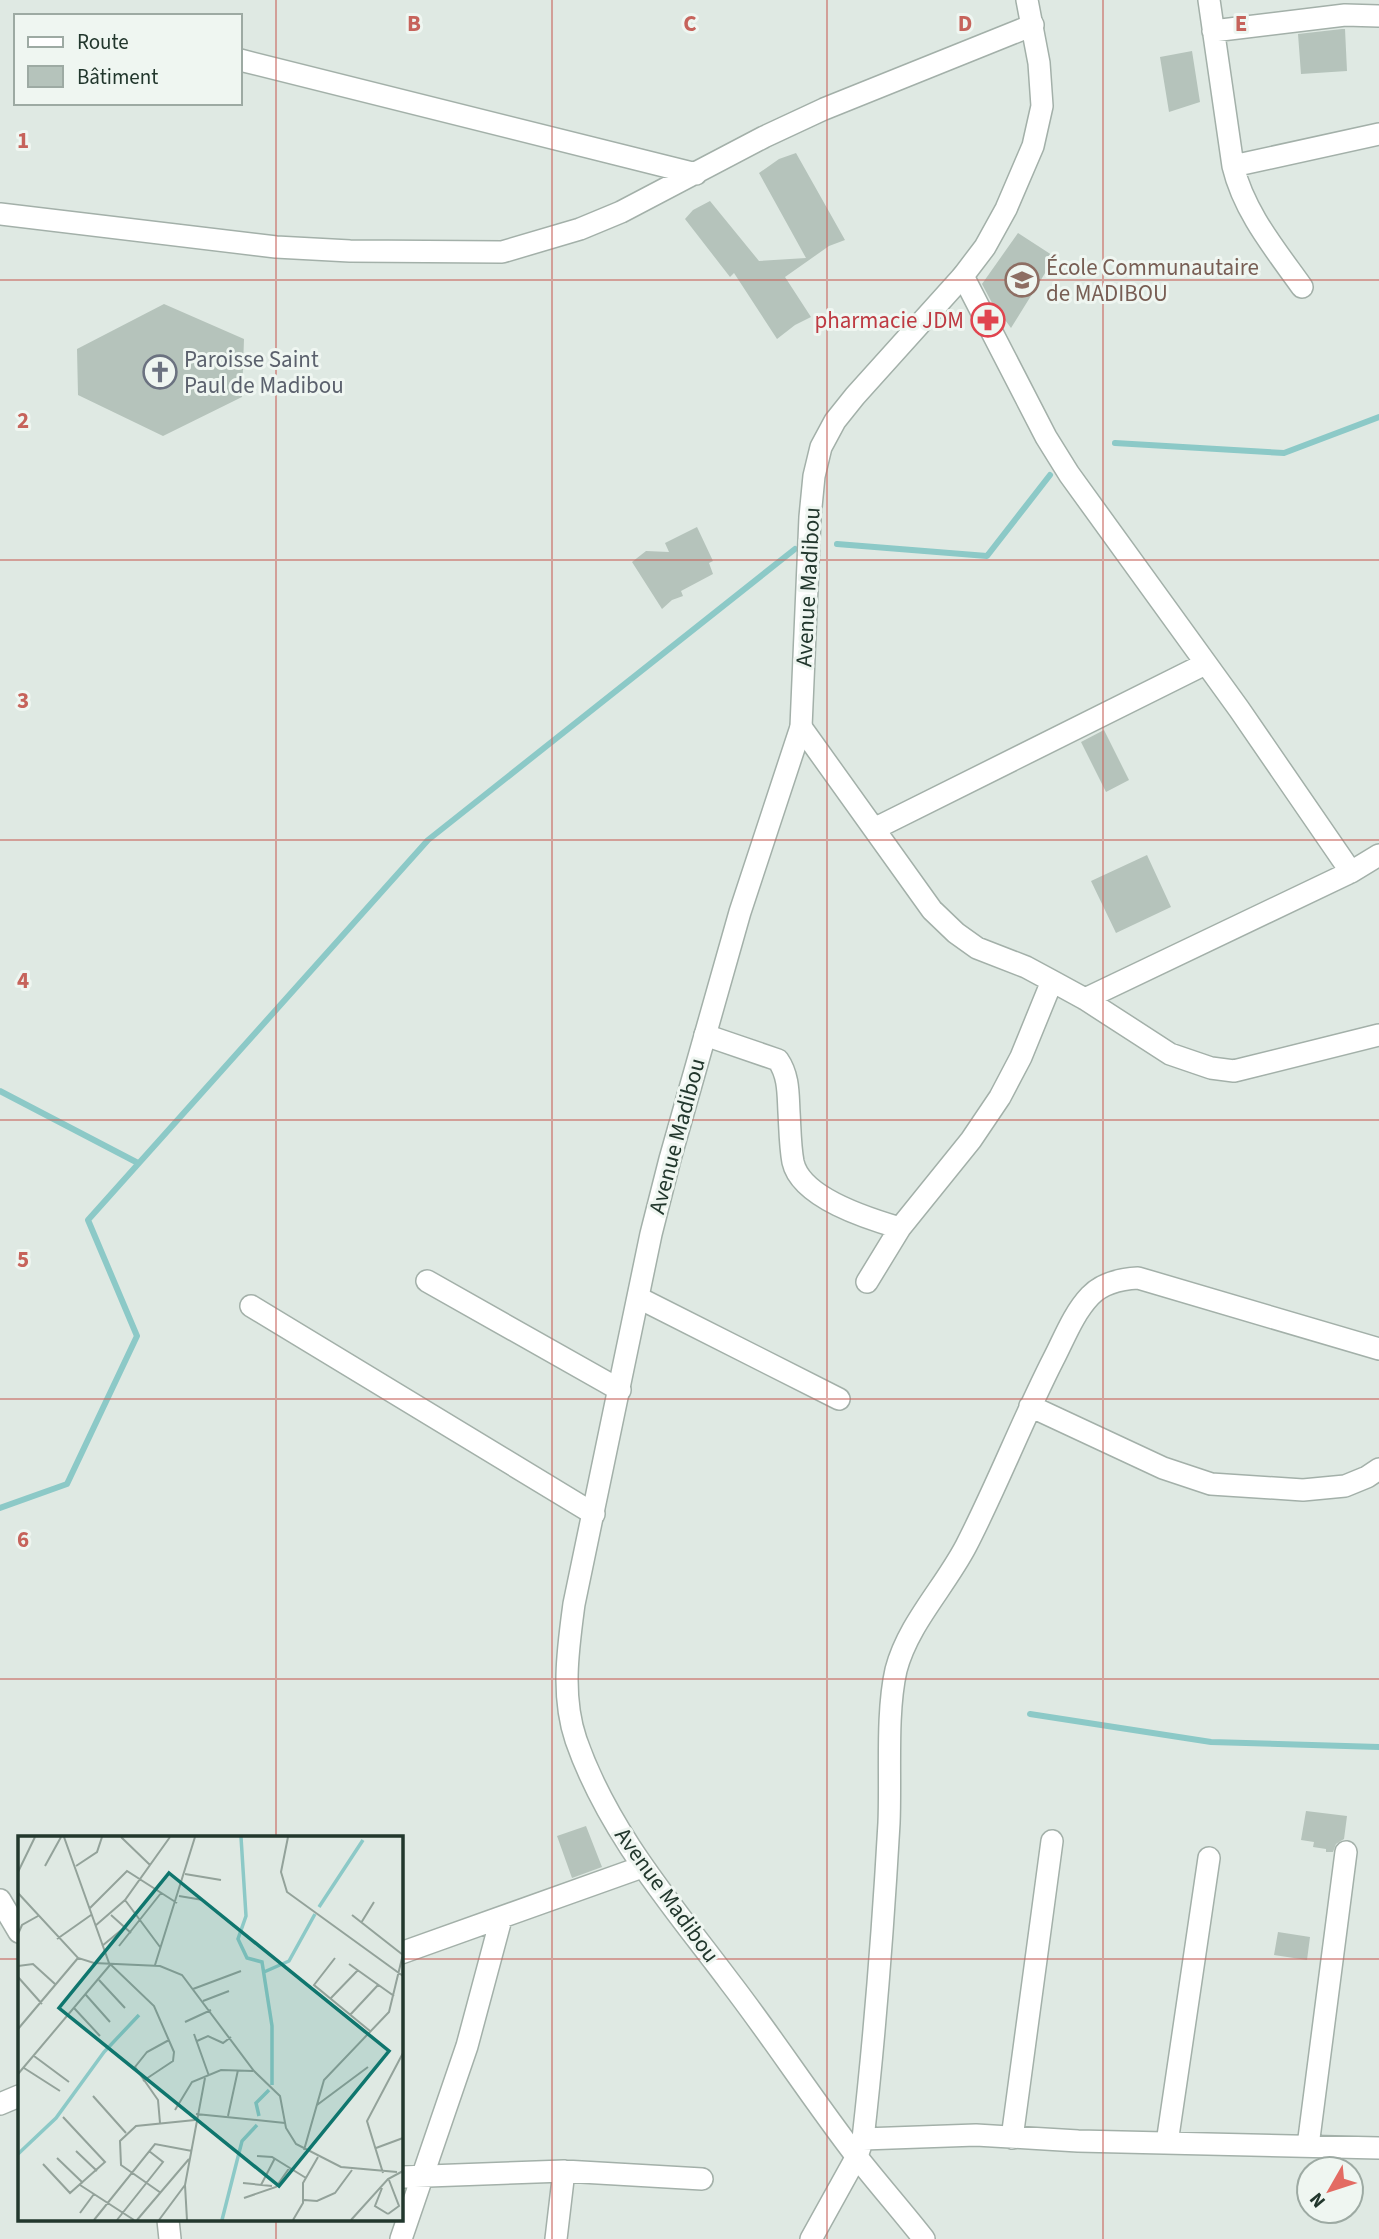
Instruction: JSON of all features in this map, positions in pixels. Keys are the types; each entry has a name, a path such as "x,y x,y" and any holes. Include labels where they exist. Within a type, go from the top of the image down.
{"street":[{"name":"Avenue Madibou","path":"924,2239 860,2148 642,1867 620,1834 575,1738 567,1698 567,1651 574,1604 660,1197 740,912 801,727 810,517 814,476 821,447 835,421 855,396 963,276 985,247 1006,209 1033,146 1042,106 1039,63 1027,0"},
{"path":"1209,0 1233,166 1239,189 1257,223 1302,287"},
{"path":"1213,31 1345,15 1379,16"},
{"path":"0,214 276,247 350,251 502,252 580,229 824,109 1032,25"},
{"path":"242,60 696,174"},
{"path":"1233,166 1379,134"},
{"path":"963,276 1052,446 1097,514 1239,709 1351,872"},
{"path":"874,829 1205,664"},
{"path":"801,727 932,909 956,933 977,948 1026,967 1085,999 1170,1054 1212,1068 1234,1071 1379,1035"},
{"path":"1085,999 1351,872 1379,855"},
{"path":"867,1282 900,1228 971,1140 1000,1097 1021,1057 1052,981"},
{"path":"705,1035 778,1060 787,1077 793,1162 798,1176 836,1204 865,1218 900,1228"},
{"path":"811,2239 860,2148 883,1939 891,1787 892,1707 896,1671 906,1642 966,1546 1030,1406 1077,1313 1091,1294 1106,1285 1121,1279 1138,1278 1379,1349"},
{"path":"427,1281 620,1391"},
{"path":"639,1298 839,1399"},
{"path":"251,1306 594,1514"},
{"path":"1030,1406 1163,1468 1211,1484 1303,1490 1345,1486 1379,1469"},
{"path":"1012,2137 1052,1840"},
{"path":"1308,2146 1346,1852"},
{"path":"1167,2143 1209,1858"},
{"path":"402,1953 642,1867"},
{"path":"0,1900 18,1930"},
{"path":"401,2239 467,2046 501,1919"},
{"path":"0,2104 18,2096"},
{"path":"860,2148 926,2135 1379,2148"},
{"path":"558,2238 564,2171"},
{"path":"402,2177 564,2171 702,2179"}],"building":[{"path":"1345,29 1347,71 1301,74 1298,34"},
{"path":"1192,51 1200,102 1169,112 1160,57"},
{"path":"796,153 845,240 829,246 785,277 811,317 777,339 734,273 730,277 685,219 693,210 710,201 759,261 806,258 759,173 779,159"},
{"path":"1018,233 1055,257 1011,328 982,284"},
{"name":"Paroisse Saint Paul de Madibou","path":"164,304 244,339 242,397 163,436 78,395 77,349"},
{"path":"697,527 713,561 709,563 713,574 681,591 683,596 672,600 662,609 632,562 646,551 669,552 665,543"},
{"path":"1104,730 1129,780 1106,792 1081,742"},
{"path":"1147,855 1171,907 1116,933 1091,881"},
{"path":"1306,1811 1347,1816 1344,1839 1336,1844 1333,1852 1313,1847 1314,1842 1301,1840"},
{"path":"586,1826 602,1867 572,1878 557,1836"},
{"path":"1278,1932 1310,1937 1307,1960 1274,1955"}],"waterway":[{"path":"1115,443 1284,453 1379,417"},
{"path":"837,544 987,556 1050,475"},
{"path":"0,1508 67,1484 137,1336 88,1220 428,840 795,549"},
{"path":"0,1091 138,1163"},
{"path":"1030,1714 1211,1742 1379,1747"}],"place":[{"name":"École Communautaire de MADIBOU","path":"1022,280"},
{"name":"pharmacie JDM","path":"988,320"},
{"name":"Paroisse Saint Paul de Madibou","path":"160,372"}]}
